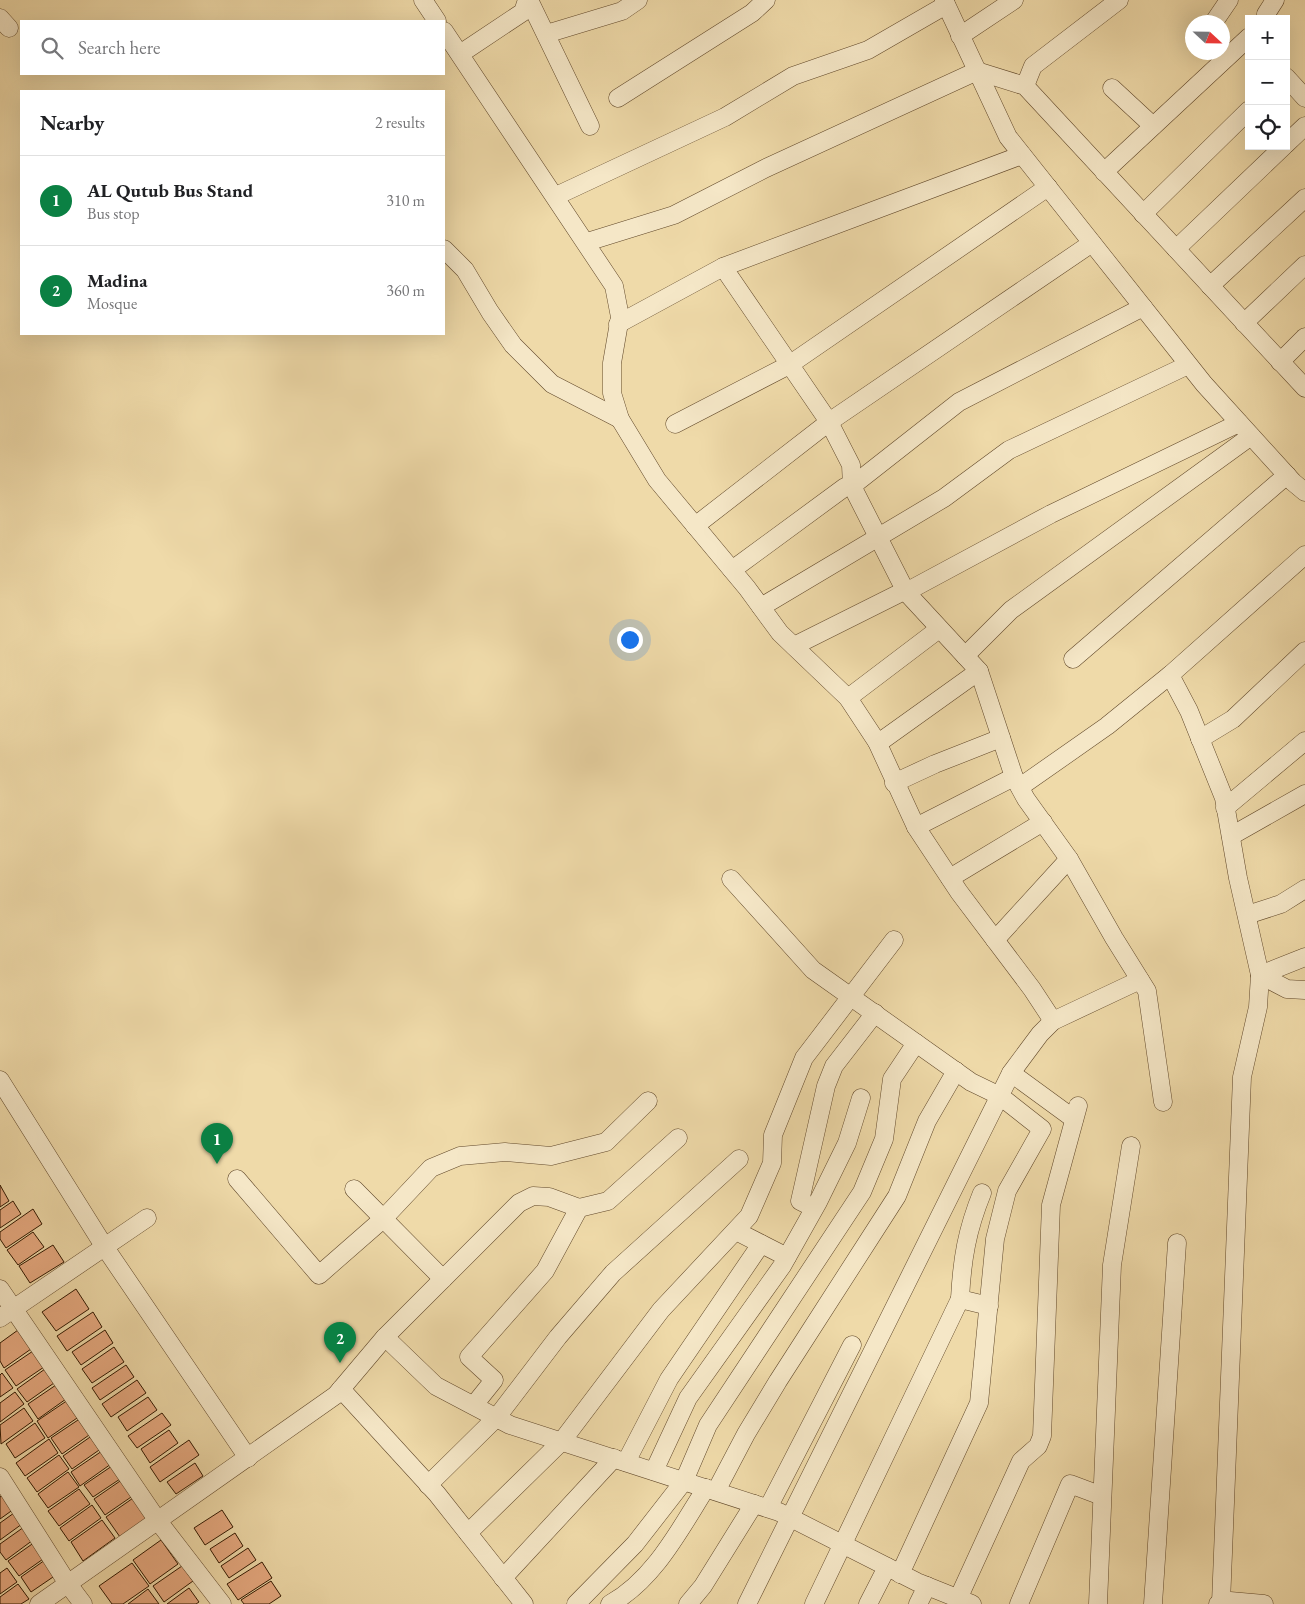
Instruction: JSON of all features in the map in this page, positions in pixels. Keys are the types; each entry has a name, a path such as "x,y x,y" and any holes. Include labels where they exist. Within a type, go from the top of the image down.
{"street":[{"path":"423,0 436,20"},
{"path":"528,0 590,126"},
{"path":"460,54 523,12 528,0"},
{"path":"546,34 622,11 637,0"},
{"path":"618,98 752,13 766,0"},
{"path":"960,36 1014,0"},
{"path":"1025,86 1033,66 1119,0"},
{"path":"1219,15 1229,0"},
{"path":"556,196 725,117 792,76 868,50 945,2 1008,137 1188,365 1239,423 1305,492"},
{"path":"445,32 587,242 614,286 620,308 612,363 612,393 620,419 657,480 732,570 780,633 848,698 877,742 894,783 916,827 950,878 1053,1021"},
{"path":"1104,172 1245,40"},
{"path":"587,242 674,215 766,168 977,71 1025,86 1305,388"},
{"path":"1290,81 1305,98"},
{"path":"1112,88 1153,126"},
{"path":"1143,214 1245,114"},
{"path":"1290,140 1305,126"},
{"path":"1176,250 1280,150"},
{"path":"618,324 723,267 1022,155"},
{"path":"675,424 789,365 1048,187"},
{"path":"1210,286 1305,198"},
{"path":"696,526 829,422 1092,243"},
{"path":"445,250 465,270 490,312 513,345 552,384 620,419"},
{"path":"1244,323 1305,265"},
{"path":"723,267 829,422 852,465 848,486 879,536 903,592 979,671 1017,782 1069,859 1147,991 1163,1102"},
{"path":"732,570 959,402 1143,307"},
{"path":"1280,362 1305,337"},
{"path":"761,607 944,498 1009,450 1188,365"},
{"path":"794,646 903,592 1051,514 1239,423"},
{"path":"965,656 1011,610 1251,436"},
{"path":"1073,659 1287,475"},
{"path":"916,827 1017,782 1107,726 1170,675 1305,555"},
{"path":"848,698 940,629"},
{"path":"1200,739 1233,719 1305,651"},
{"path":"877,742 884,740 979,671"},
{"path":"1170,675 1189,711 1224,798 1230,836 1260,975 1258,1007 1242,1077 1219,1604 1230,1601 1264,1604"},
{"path":"894,783 935,764 1001,738"},
{"path":"1226,808 1305,741"},
{"path":"1230,836 1305,794"},
{"path":"950,878 1043,822"},
{"path":"995,940 1069,859"},
{"path":"731,879 814,970 972,1082 1000,1096 1042,1129 1007,1191 995,1239 979,1404 893,1570 868,1604"},
{"path":"1247,916 1281,904 1305,889"},
{"path":"468,1533 562,1441 661,1310 749,1216 757,1202 772,1163 773,1135 804,1058 894,940"},
{"path":"1260,975 1305,957"},
{"path":"1260,975 1286,988 1305,990"},
{"path":"747,1604 1011,1073 1040,1034 1053,1021 1140,980"},
{"path":"814,1208 800,1201 826,1086 834,1066 874,1013"},
{"path":"576,1604 635,1544 684,1481 708,1425 862,1192 884,1139 892,1079 916,1043"},
{"path":"610,1604 631,1590 666,1550 711,1489 897,1196 926,1121 956,1070"},
{"path":"385,1337 436,1386 510,1425 761,1506 789,1517 927,1586 965,1601 1021,1461 1038,1446 1042,1436 1052,1205 1076,1112 1011,1073"},
{"path":"0,1080 104,1246 248,1458"},
{"path":"654,1471 688,1398 787,1257 846,1143 861,1098"},
{"path":"237,1179 319,1275 383,1219 431,1168 460,1156 505,1152 551,1156 606,1142 648,1101"},
{"path":"39,1604 336,1395 385,1337 519,1203 534,1196 549,1197 579,1208 608,1201 678,1138"},
{"path":"1098,1604 1112,1266 1132,1146"},
{"path":"428,1485 497,1418 558,1337 613,1273 739,1159"},
{"path":"354,1189 443,1279"},
{"path":"814,1604 841,1544 960,1299 963,1256 970,1222 982,1193"},
{"path":"474,1405 494,1380 468,1357 545,1270 579,1208"},
{"path":"6,1314 147,1218"},
{"path":"736,1231 787,1257"},
{"path":"1153,1604 1177,1243"},
{"path":"504,1578 620,1460 669,1379 761,1244"},
{"path":"0,1290 6,1314 158,1521 222,1604"},
{"path":"960,1299 989,1306"},
{"path":"688,1604 761,1506 852,1345"},
{"path":"341,1389 428,1485 524,1604"},
{"path":"0,1477 68,1584 83,1604"},
{"path":"1019,1604 1070,1484 1102,1496"},
{"path":"918,1604 927,1586"}],"building":[{"path":"0,1185 9,1201 0,1207"},
{"path":"13,1201 21,1214 0,1228 0,1210"},
{"path":"33,1209 42,1224 6,1248 0,1239 0,1232"},
{"path":"33,1232 44,1247 18,1265 7,1250"},
{"path":"53,1245 64,1262 30,1283 19,1266"},
{"path":"76,1289 89,1309 56,1331 42,1312"},
{"path":"93,1312 102,1327 67,1351 57,1336"},
{"path":"18,1330 31,1349 4,1368 0,1361 0,1343"},
{"path":"105,1330 113,1343 81,1365 72,1352"},
{"path":"114,1347 124,1362 92,1383 82,1369"},
{"path":"33,1351 44,1367 16,1386 5,1370"},
{"path":"126,1365 134,1377 100,1400 92,1388"},
{"path":"45,1369 54,1383 27,1402 17,1389"},
{"path":"2,1373 13,1388 0,1397 0,1375"},
{"path":"137,1380 146,1393 111,1417 102,1404"},
{"path":"56,1385 66,1399 38,1419 28,1404"},
{"path":"15,1392 24,1404 0,1422 0,1403"},
{"path":"148,1397 157,1410 127,1431 118,1417"},
{"path":"68,1400 80,1416 48,1438 37,1421"},
{"path":"24,1408 33,1421 1,1444 0,1425"},
{"path":"162,1413 171,1425 137,1448 128,1436"},
{"path":"81,1418 92,1433 62,1454 51,1438"},
{"path":"35,1423 45,1438 15,1458 6,1444"},
{"path":"169,1430 178,1443 150,1463 141,1449"},
{"path":"93,1435 102,1448 72,1469 63,1456"},
{"path":"49,1439 58,1453 25,1476 16,1463"},
{"path":"189,1440 199,1455 160,1482 150,1467"},
{"path":"102,1451 111,1464 80,1486 71,1472"},
{"path":"59,1455 69,1469 37,1492 27,1478"},
{"path":"195,1463 203,1476 176,1494 167,1482"},
{"path":"112,1466 120,1479 93,1497 84,1485"},
{"path":"68,1472 79,1487 48,1508 38,1494"},
{"path":"123,1479 134,1495 105,1515 94,1499"},
{"path":"79,1489 90,1504 59,1526 48,1511"},
{"path":"4,1494 14,1509 0,1519 0,1497"},
{"path":"136,1496 150,1516 120,1537 106,1517"},
{"path":"92,1505 101,1518 69,1541 60,1528"},
{"path":"222,1510 233,1527 205,1545 194,1528"},
{"path":"14,1513 22,1524 0,1540 0,1523"},
{"path":"102,1520 115,1538 83,1561 71,1542"},
{"path":"24,1527 33,1540 6,1560 0,1552 0,1544"},
{"path":"235,1533 243,1546 219,1563 210,1549"},
{"path":"161,1540 178,1564 150,1584 133,1560"},
{"path":"35,1542 46,1557 19,1576 8,1561"},
{"path":"248,1548 256,1560 229,1578 221,1566"},
{"path":"45,1560 56,1575 31,1592 21,1577"},
{"path":"262,1562 272,1578 238,1600 227,1584"},
{"path":"132,1563 149,1586 123,1604 112,1604 99,1586"},
{"path":"182,1566 193,1581 164,1602 153,1586"},
{"path":"7,1568 17,1582 0,1594 0,1573"},
{"path":"271,1581 281,1596 269,1604 244,1604 241,1600"},
{"path":"18,1584 29,1599 21,1604 0,1604 0,1597"},
{"path":"189,1588 199,1602 196,1604 167,1604"},
{"path":"148,1589 159,1604 128,1604"}],"place":[{"name":"AL Qutub Bus Stand","path":"217,1164"},
{"name":"Madina","path":"340,1363"}]}
